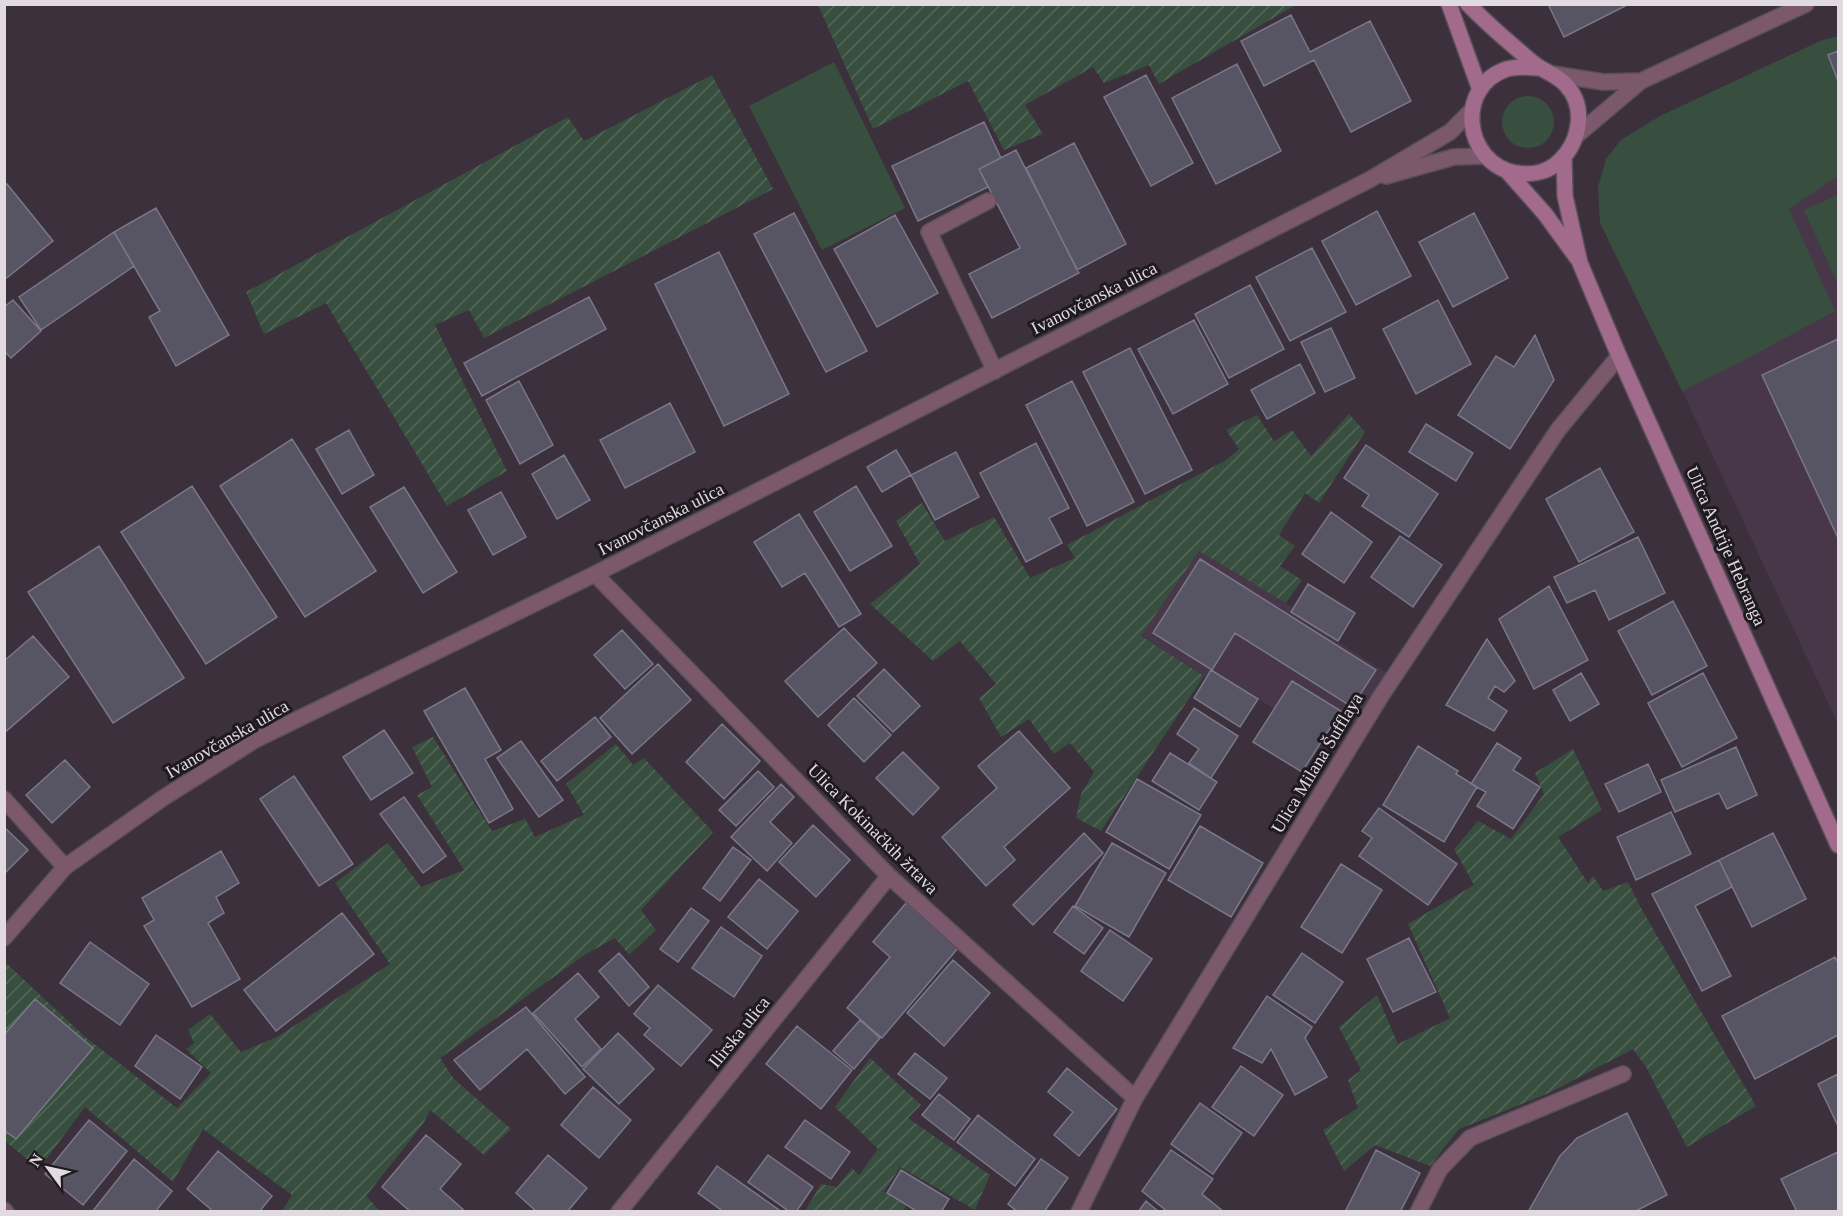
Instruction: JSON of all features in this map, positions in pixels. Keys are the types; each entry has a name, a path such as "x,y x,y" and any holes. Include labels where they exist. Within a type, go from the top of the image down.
{"main road":[{"path":"1449,4 1480,90"},
{"path":"1467,4 1538,68"},
{"path":"1484,156 1476,142 1472,127 1472,110 1480,90 1491,78 1505,69 1522,66 1538,68 1553,74 1567,86 1576,101 1579,118 1572,147 1552,166 1535,173 1522,174 1508,171"},
{"name":"Ulica Andrije Hebranga","path":"1484,156 1495,165 1508,171 1545,214 1580,263"},
{"name":"Ulica Andrije Hebranga","path":"1564,156 1565,196 1580,263 1619,356 1839,845"}],"street":[{"path":"1576,136 1641,81 1806,4"},
{"path":"1553,74 1603,82 1641,81"},
{"name":"Ivanovčanska ulica","path":"4,938 65,867 163,798 255,741 595,574 1369,180 1450,132 1472,110"},
{"name":"Ivanovčanska ulica","path":"1369,180 1454,158 1484,156"},
{"path":"988,201 930,232 995,371"},
{"name":"Ulica Milana Šufflaya","path":"1079,1212 1136,1098 1393,677 1558,429 1619,356"},
{"name":"Ulica Kokinačkih žrtava","path":"595,574 889,876 1136,1098"},
{"path":"4,799 65,867"},
{"name":"Ilirska ulica","path":"619,1212 889,876"},
{"path":"1418,1212 1440,1169 1470,1138 1623,1074"}],"shaded area":[{"path":"1838,176 1838,724 1644,309 1673,284"},
{"path":"1199,551 1294,608 1291,612 1393,677 1362,727 1292,681 1274,709 1212,670 1206,677 1141,636"}],"green space":[{"path":"818,5 1296,5 1159,84 1149,65 1104,83 1093,67 1025,105 1043,134 1004,150 968,81 873,129"},
{"path":"1838,36 1838,176 1789,209 1835,311 1682,391 1600,223 1598,187 1606,159 1621,140 1660,116 1820,41"},
{"path":"834,62 905,208 822,250 749,106"},
{"path":"712,75 773,189 484,338 469,310 435,325 507,471 447,506 326,303 264,334 246,292 568,117 584,141"},
{"path":"1528,96 1538,98 1546,104 1552,112 1554,122 1552,132 1546,140 1538,146 1528,148 1518,146 1510,140 1504,132 1502,122 1504,112 1510,104 1518,98"},
{"path":"1838,195 1838,284 1804,210"},
{"path":"1349,414 1365,432 1319,503 1305,493 1279,535 1295,546 1280,566 1302,580 1286,603 1199,551 1141,636 1204,676 1101,831 1076,818 1081,794 1094,772 1070,743 1054,754 1029,719 1001,737 979,698 996,684 960,641 933,661 870,604 920,564 896,521 922,503 945,541 994,517 1030,578 1075,558 1067,545 1226,460 1239,449 1226,430 1257,415 1274,441 1292,430 1311,456"},
{"path":"433,737 492,831 525,819 535,837 584,815 566,784 616,744 633,765 644,758 713,832 641,910 656,930 629,955 615,938 586,954 440,1058 454,1079 511,1129 484,1155 430,1110 423,1124 366,1196 380,1211 282,1211 292,1195 203,1129 173,1182 85,1107 39,1169 5,1141 5,962 84,1036 177,1108 211,1073 186,1049 194,1043 188,1030 210,1014 241,1052 277,1037 390,964 335,883 388,843 421,887 464,870 417,795 432,787 412,747"},
{"path":"1573,749 1602,810 1558,837 1588,883 1593,876 1603,891 1628,882 1756,1106 1687,1147 1646,1067 1633,1049 1549,1093 1459,1129 1430,1166 1375,1145 1344,1171 1323,1130 1358,1108 1348,1080 1361,1070 1339,1027 1377,995 1398,1044 1450,1018 1408,924 1474,885 1454,849 1478,821 1511,839 1544,794 1535,773"},
{"path":"870,1058 921,1105 908,1118 990,1175 975,1210 900,1167 884,1192 906,1206 903,1211 805,1211 821,1184 837,1187 852,1168 859,1175 878,1149 835,1107"}],"building":[{"path":"1548,4 1629,4 1564,37"},
{"path":"1291,15 1310,52 1370,21 1411,101 1351,132 1314,60 1264,86 1241,41"},
{"path":"1838,51 1838,81 1828,55"},
{"path":"1237,64 1281,151 1216,184 1172,98"},
{"path":"1146,75 1193,163 1151,186 1104,97"},
{"path":"984,122 1001,158 979,169 988,187 918,221 892,166"},
{"path":"1074,143 1126,244 1077,270 1026,168"},
{"path":"1016,150 1079,273 992,318 969,274 1020,248 979,169"},
{"path":"7,184 53,241 4,280 4,186"},
{"path":"156,208 229,335 176,366 149,317 160,311 114,232"},
{"path":"1377,211 1411,276 1356,305 1322,241"},
{"path":"794,213 867,351 826,372 754,234"},
{"path":"1474,213 1508,278 1453,307 1419,242"},
{"path":"895,215 938,293 877,327 834,249"},
{"path":"114,232 134,266 41,330 19,297"},
{"path":"1312,248 1346,312 1290,341 1256,277"},
{"path":"719,252 789,394 724,426 655,284"},
{"path":"1250,285 1284,349 1229,378 1195,314"},
{"path":"589,297 606,329 482,396 464,363"},
{"path":"13,300 41,331 11,358 4,351 4,307"},
{"path":"1438,300 1471,364 1416,394 1383,329"},
{"path":"1194,320 1228,384 1173,414 1138,349"},
{"path":"1331,328 1355,378 1325,392 1301,342"},
{"path":"1535,335 1554,380 1510,449 1458,415 1496,356 1514,367"},
{"path":"1838,339 1838,538 1762,375"},
{"path":"1130,348 1192,470 1145,494 1083,372"},
{"path":"1300,364 1315,393 1267,419 1251,390"},
{"path":"519,381 553,445 520,464 486,400"},
{"path":"1072,381 1134,502 1087,526 1026,405"},
{"path":"670,403 695,452 625,488 600,440"},
{"path":"1426,424 1473,453 1456,481 1409,452"},
{"path":"349,430 374,475 342,494 316,449"},
{"path":"292,439 376,571 305,617 220,486"},
{"path":"1036,443 1069,508 1049,518 1062,543 1026,562 980,473"},
{"path":"1366,445 1438,494 1409,537 1362,506 1369,495 1344,478"},
{"path":"896,450 911,475 882,492 867,467"},
{"path":"956,452 979,497 935,520 911,475"},
{"path":"564,455 590,500 557,519 532,474"},
{"path":"1600,468 1634,532 1579,562 1546,499"},
{"path":"192,486 277,617 206,664 121,532"},
{"path":"856,486 892,546 850,571 814,512"},
{"path":"404,487 457,572 423,593 370,507"},
{"path":"501,492 526,537 493,555 468,510"},
{"path":"1331,512 1372,542 1344,583 1302,554"},
{"path":"799,514 861,614 839,627 805,573 782,587 754,542"},
{"path":"1400,536 1442,565 1413,607 1371,577"},
{"path":"1638,537 1665,593 1609,620 1595,590 1567,603 1554,577"},
{"path":"99,546 184,678 113,723 28,592"},
{"path":"1200,559 1376,670 1352,707 1235,633 1212,670 1153,633"},
{"path":"1308,584 1355,613 1338,641 1291,612"},
{"path":"1549,586 1588,660 1534,689 1499,619"},
{"path":"1673,601 1707,666 1652,695 1618,631"},
{"path":"844,628 877,663 818,717 785,681"},
{"path":"622,630 653,664 625,689 594,655"},
{"path":"33,636 69,677 4,733 4,661"},
{"path":"1487,639 1515,681 1504,692 1495,686 1488,698 1507,711 1494,731 1446,705"},
{"path":"658,664 691,700 632,754 600,718"},
{"path":"884,669 920,706 893,732 857,696"},
{"path":"1211,670 1258,699 1240,727 1194,698"},
{"path":"1581,673 1599,704 1570,721 1553,690"},
{"path":"1703,673 1737,738 1682,767 1648,703"},
{"path":"1292,681 1341,711 1302,772 1253,742"},
{"path":"465,688 501,750 485,759 513,809 489,823 424,711"},
{"path":"854,698 891,735 864,762 828,725"},
{"path":"1194,708 1238,736 1211,778 1189,763 1199,749 1177,734"},
{"path":"595,717 611,737 557,781 541,761"},
{"path":"722,724 760,761 724,799 686,762"},
{"path":"384,730 413,773 371,800 343,757"},
{"path":"1019,731 1070,788 1004,847 1015,860 986,886 942,837 997,788 978,766"},
{"path":"521,741 563,800 539,817 497,758"},
{"path":"1497,743 1521,758 1513,770 1540,787 1513,829 1477,806 1486,792 1471,784"},
{"path":"1418,746 1458,771 1456,774 1477,787 1444,842 1383,805"},
{"path":"1736,747 1757,795 1727,809 1719,793 1675,812 1661,780"},
{"path":"903,752 939,788 913,815 876,778"},
{"path":"1170,753 1217,782 1199,810 1152,781"},
{"path":"65,760 90,787 52,823 26,795"},
{"path":"1648,764 1661,792 1619,812 1605,784"},
{"path":"758,771 774,787 736,826 719,810"},
{"path":"294,776 353,864 319,886 260,799"},
{"path":"1137,779 1201,815 1169,869 1106,832"},
{"path":"781,784 794,797 770,822 792,843 767,871 731,837"},
{"path":"404,797 446,856 423,873 380,814"},
{"path":"1379,808 1457,864 1428,905 1359,856 1372,838 1362,831"},
{"path":"1671,812 1691,854 1636,880 1617,837"},
{"path":"813,825 850,860 816,897 779,862"},
{"path":"1200,826 1263,863 1231,917 1168,880"},
{"path":"4,827 28,850 4,874"},
{"path":"1084,833 1103,853 1033,925 1013,905"},
{"path":"1773,833 1806,899 1752,927 1719,860"},
{"path":"1112,843 1166,873 1129,937 1075,906"},
{"path":"733,847 751,860 720,901 703,888"},
{"path":"221,851 239,883 216,897 224,913 208,923 240,979 192,1007 144,926 154,920 142,898"},
{"path":"1719,860 1732,887 1695,906 1731,976 1702,991 1652,894"},
{"path":"1341,864 1382,890 1342,953 1301,927"},
{"path":"759,879 798,911 767,949 728,917"},
{"path":"906,903 958,948 882,1038 847,1008 890,957 873,942"},
{"path":"1073,906 1103,928 1084,954 1054,932"},
{"path":"691,908 709,921 678,962 660,949"},
{"path":"342,913 374,954 276,1031 244,990"},
{"path":"721,927 762,956 734,997 692,968"},
{"path":"1110,930 1152,959 1123,1001 1081,971"},
{"path":"1409,938 1436,992 1393,1012 1367,959"},
{"path":"90,942 149,984 120,1025 60,983"},
{"path":"619,953 649,987 629,1006 599,971"},
{"path":"1302,953 1343,982 1315,1023 1273,995"},
{"path":"1835,957 1838,963 1838,1035 1755,1079 1722,1016"},
{"path":"953,960 990,993 944,1046 907,1013"},
{"path":"578,973 599,997 575,1019 601,1049 582,1067 533,1013"},
{"path":"658,985 712,1030 681,1066 644,1035 650,1028 634,1014"},
{"path":"1267,996 1312,1027 1305,1038 1327,1077 1295,1095 1271,1049 1262,1063 1233,1048"},
{"path":"35,999 93,1048 16,1139 4,1130 4,1035"},
{"path":"526,1007 585,1077 565,1094 527,1049 480,1090 454,1060"},
{"path":"860,1020 880,1038 854,1069 833,1051"},
{"path":"797,1026 852,1070 821,1109 766,1064"},
{"path":"618,1033 654,1069 619,1104 583,1069"},
{"path":"156,1035 202,1067 180,1099 135,1066"},
{"path":"915,1053 947,1078 930,1099 898,1074"},
{"path":"1241,1066 1283,1095 1254,1136 1212,1107"},
{"path":"1067,1068 1117,1109 1079,1156 1054,1135 1073,1112 1048,1092"},
{"path":"1838,1074 1838,1126 1818,1084"},
{"path":"593,1087 631,1120 599,1158 561,1125"},
{"path":"939,1094 970,1119 954,1140 922,1115"},
{"path":"1200,1103 1242,1133 1213,1174 1171,1144"},
{"path":"1627,1113 1667,1195 1634,1212 1528,1212 1560,1156 1577,1138"},
{"path":"978,1115 1035,1159 1015,1186 957,1142"},
{"path":"89,1120 127,1151 83,1205 45,1174"},
{"path":"805,1120 850,1152 831,1179 785,1147"},
{"path":"426,1135 461,1164 440,1189 466,1212 411,1212 382,1187"},
{"path":"1171,1150 1213,1179 1202,1194 1224,1212 1168,1212 1142,1191"},
{"path":"1376,1150 1420,1173 1400,1212 1345,1212"},
{"path":"218,1151 272,1196 259,1212 214,1212 187,1189"},
{"path":"1838,1152 1838,1212 1797,1212 1781,1179"},
{"path":"548,1155 587,1188 567,1212 537,1212 516,1193"},
{"path":"768,1155 813,1187 796,1212 790,1212 748,1182"},
{"path":"134,1159 172,1191 155,1212 92,1212"},
{"path":"1041,1159 1068,1178 1044,1212 1018,1212 1008,1204"},
{"path":"717,1166 782,1212 724,1212 698,1193"},
{"path":"901,1170 949,1199 941,1212 918,1212 887,1193"},
{"path":"1146,1201 1159,1212 1138,1212"}]}
